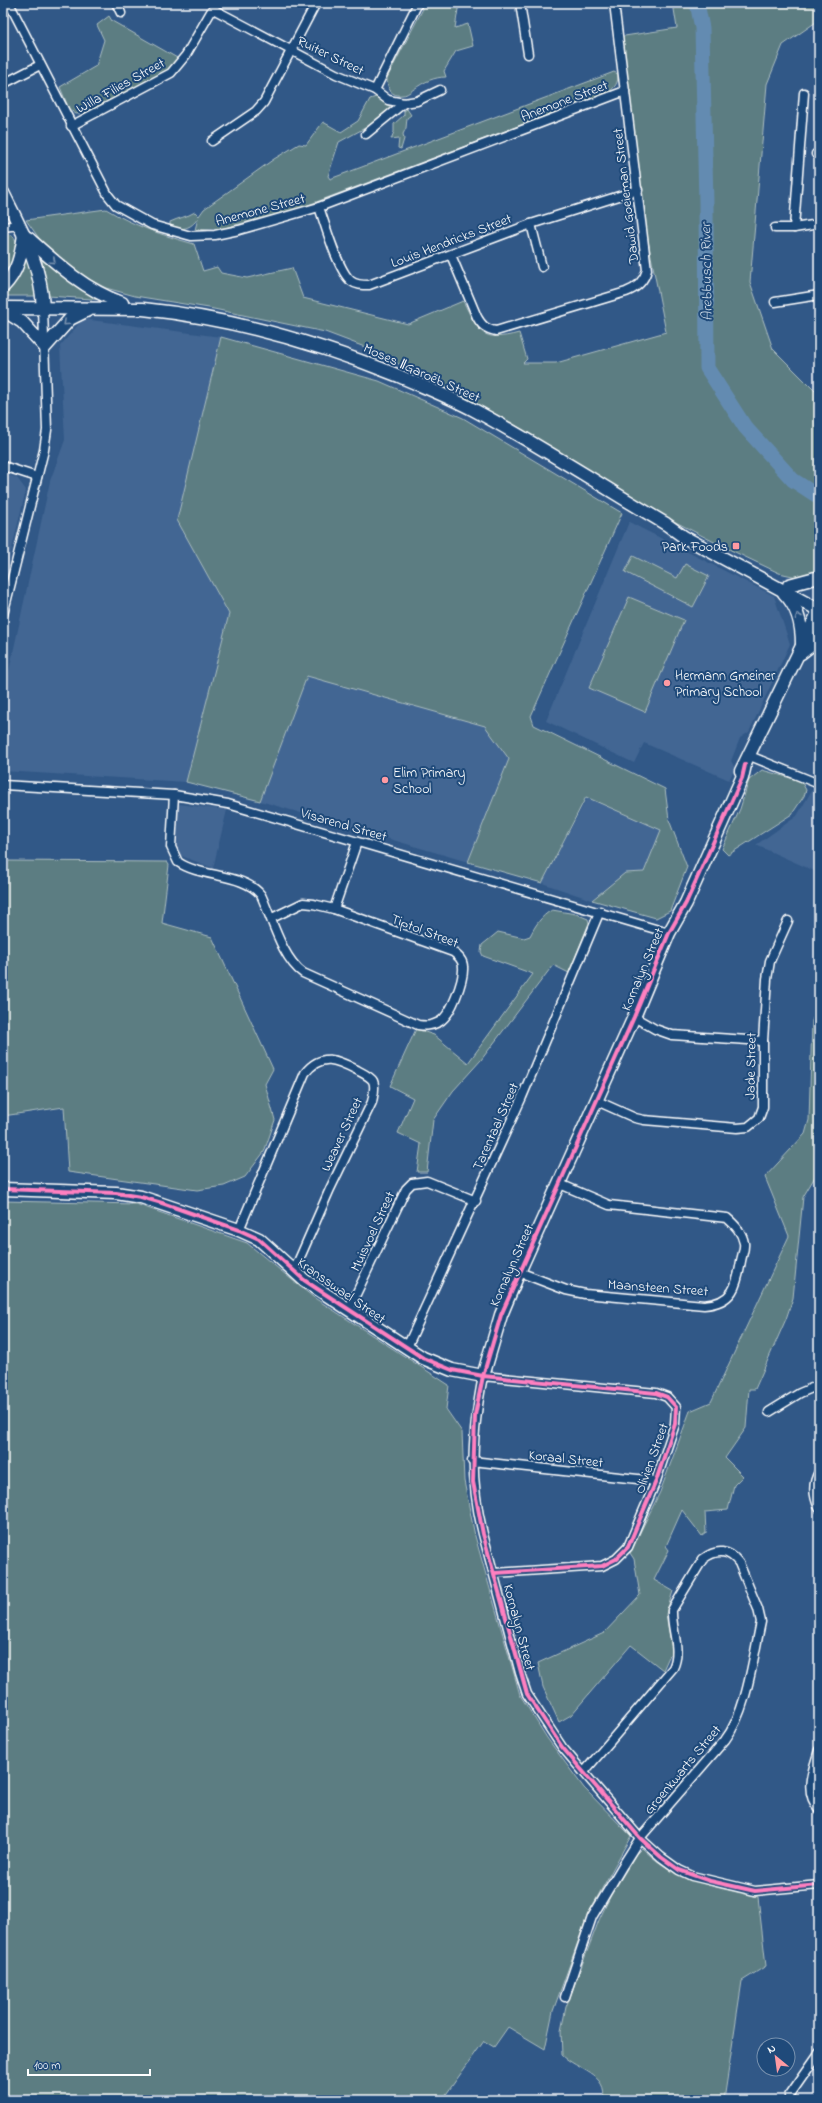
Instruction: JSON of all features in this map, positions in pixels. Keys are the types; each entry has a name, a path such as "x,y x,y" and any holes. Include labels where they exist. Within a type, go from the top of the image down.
{"main road":[{"path":"3,192 22,230 35,262 43,304"},
{"path":"3,287 12,277 18,265 22,230"},
{"path":"22,230 56,264 77,280 108,298 122,303"},
{"name":"Moses ǁGaroëb Street","path":"3,301 129,310 143,309"},
{"name":"Moses ǁGaroëb Street","path":"3,309 43,304 122,303 143,309 188,316 266,332 336,352 373,365 437,392 473,410 666,524 684,537 785,587 819,602"},
{"path":"3,309 22,322 45,347 70,319 94,308"},
{"path":"800,651 802,630 798,614 785,587 819,577"},
{"name":"Moses ǁGaroëb Street","path":"785,587 819,610"},
{"name":"Kornalyn Street","path":"483,1376 501,1315 519,1272 597,1101 669,933 686,903 742,778 747,760 819,610"},
{"path":"800,651 819,639"},
{"name":"Kransswael Street","path":"3,1189 116,1193 142,1197 239,1230 259,1239 304,1280 423,1358 452,1370 483,1376"}],"street":[{"name":"Anemone Street","path":"9,3 71,126 108,195 116,205 152,225 191,236 215,235 239,230 318,207 625,91"},
{"path":"116,3 121,13"},
{"path":"212,141 260,107 316,3"},
{"path":"375,90 418,3"},
{"path":"520,3 528,54"},
{"name":"Dawid Goeieman Street","path":"451,255 477,317 482,325 488,330 496,331 626,292 638,286 647,270 614,3"},
{"name":"Ruiter Street","path":"214,6 336,74 375,90 388,100 404,103"},
{"name":"Willa Filies Street","path":"71,126 171,73 186,55 214,6"},
{"path":"3,84 40,65"},
{"path":"366,134 404,103 417,101 440,90"},
{"path":"794,228 804,93"},
{"name":"Louis Hendricks Street","path":"318,207 342,272 351,281 358,284 369,285 531,224 638,190"},
{"path":"531,224 542,267"},
{"path":"775,228 794,228 819,224"},
{"path":"3,227 22,230"},
{"path":"775,302 819,295"},
{"path":"3,615 5,601 37,477 47,430 43,304"},
{"path":"3,466 37,477"},
{"path":"747,760 819,784"},
{"name":"Visarend Street","path":"3,785 174,795 228,804 600,911 669,933"},
{"name":"Tiptol Street","path":"174,795 171,847 178,862 196,870 249,885 256,889 261,895 294,966 303,973 418,1025 430,1026 440,1022 446,1016 462,979 463,967 459,956 453,952 334,909 303,903 272,918"},
{"path":"334,909 356,842"},
{"name":"Tarentaal Street","path":"406,1347 476,1201 522,1097 600,911"},
{"name":"Jade Street","path":"597,1101 635,1118 644,1120 737,1128 748,1127 759,1118 763,1107 763,1041 766,979 770,961 788,921"},
{"path":"634,1017 655,1029 672,1035 763,1041"},
{"name":"Weaver Street","path":"239,1230 305,1073 317,1061 326,1059 342,1062 366,1075 373,1081 374,1090 372,1102 330,1189 294,1271"},
{"name":"Muisvoel Street","path":"349,1309 406,1189 412,1183 427,1181 476,1201"},
{"name":"Maansteen Street","path":"519,1272 566,1290 585,1294 704,1304 716,1304 728,1297 737,1286 745,1244 736,1225 727,1218 609,1205 560,1184"},
{"name":"Kornalyn Street","path":"483,1376 475,1415 472,1461 473,1482 476,1503 527,1694 562,1747 640,1838 661,1857 679,1870 710,1881 755,1891 819,1885"},
{"name":"Olivien Street","path":"483,1376 656,1393 666,1397 676,1407 677,1415 656,1481 628,1546 608,1564 494,1573"},
{"path":"769,1412 800,1393 819,1385"},
{"name":"Koraal Street","path":"472,1461 656,1481"},
{"path":"819,1472 815,1479 814,1497 819,1508"},
{"name":"Groenkwarts Street","path":"565,1997 592,1917 640,1838 725,1740 733,1729 740,1714 761,1622 758,1609 739,1563 735,1557 728,1552 718,1551 703,1559 672,1610 678,1651 673,1668 584,1772"},
{"path":"819,1750 809,1789 811,1796 819,1809"},
{"path":"789,2096 819,2053"}],"shaded area":[{"path":"83,319 221,337 177,520 229,614 186,782 3,771 3,699 50,481 65,440 60,346"},
{"path":"3,473 17,478 26,490 3,586"},
{"name":"Hermann Gmeiner Primary School","path":"629,522 774,596 790,644 749,732 740,738 731,761 735,768 729,780 644,743 634,763 546,721"},
{"name":"Elim Primary School","path":"307,676 485,726 509,759 468,862 260,801"},
{"path":"816,783 819,784 819,873 756,845 797,816"},
{"path":"587,798 661,830 644,872 592,900 542,883"},
{"path":"178,804 227,810 213,868 179,855 177,846"}],"green space":[{"path":"426,3 459,3 455,28 468,24 473,46 456,51 444,71 446,77 429,80 406,94 395,95 390,91 387,78"},
{"path":"673,3 819,3 819,20 783,45 767,84 750,282 773,349 819,395 819,568 814,572 797,577 779,573 718,544 668,518 505,419 370,349 325,332 209,308 135,296 106,288 84,277 61,262 41,241 26,220 106,209 148,230 194,244 203,271 217,267 221,273 247,278 292,268 303,298 408,324 463,301 473,320 483,332 496,337 519,333 527,359 523,363 556,363 666,332 638,190 618,37 677,28"},
{"path":"109,16 112,21 179,59 172,67 149,83 84,113 76,114 69,109 60,87 96,66 104,40 97,25"},
{"path":"614,72 618,74 618,80 609,92 300,208 224,228 195,230 198,218 192,225 186,228 174,228 170,226 170,222 195,212 199,216 204,209 274,159 299,144 306,145 323,122 341,132 358,121 370,99 376,97 392,108 376,122 339,142 328,176 330,179"},
{"path":"407,109 411,115 407,118 401,149 398,148 399,138 391,139 394,132 394,124 404,115 404,111"},
{"path":"6,233 13,236 16,241 17,253 3,282 3,234"},
{"path":"25,248 31,266 36,296 3,296"},
{"path":"41,254 106,300 48,296"},
{"path":"221,337 379,381 463,418 622,513 531,716 534,725 665,789 669,820 687,867 670,911 656,918 592,900 625,873 644,872 661,830 586,797 542,883 468,862 509,759 485,726 307,676 260,801 186,782 229,614 177,520"},
{"path":"633,556 677,578 685,564 709,576 693,607 625,572"},
{"path":"629,597 684,620 645,712 589,688"},
{"path":"762,770 801,781 806,790 804,796 792,814 728,855 722,849 740,809 749,780"},
{"path":"3,861 167,862 169,865 162,923 212,937 273,1069 265,1084 275,1120 264,1152 245,1177 224,1186 197,1190 68,1172 64,1107 3,1116"},
{"path":"552,910 576,914 588,919 589,923 569,973 553,965 481,1060 453,1091 433,1120 427,1172 417,1172 421,1144 398,1133 413,1098 390,1086 416,1029 434,1035 468,1063 533,974 483,956 481,952 482,945 498,932 524,938 530,936 539,922"},
{"path":"819,1003 819,1170 803,1197 793,1298 786,1319 755,1389 749,1389 746,1428 725,1458 743,1476 734,1485 728,1510 705,1512 706,1533 702,1536 682,1510 666,1546 669,1550 654,1580 673,1591 666,1614 672,1650 663,1670 631,1645 571,1715 559,1722 543,1687 538,1663 604,1633 640,1595 634,1559 630,1553 660,1492 690,1411 711,1402 789,1236 765,1177 805,1134 809,1120 812,1021"},
{"path":"3,1201 136,1204 247,1243 313,1297 449,1385 446,1409 462,1432 464,1481 475,1536 520,1695 547,1738 584,1788 631,1836 588,1914 553,2011 545,2049 508,2027 494,2047 484,2041 442,2100 3,2100"},
{"path":"642,1848 655,1859 682,1876 711,1886 758,1897 766,1966 742,1981 724,2100 603,2100 604,2091 597,2078 562,2055 561,2031 566,2007 599,1920 611,1895 636,1854"}],"waterway":[{"name":"Arebbusch River","path":"697,3 702,28 706,203 707,368 745,427 793,480 819,497"}],"cycle path":[{"path":"745,765 742,778 686,903 669,933 634,1017 501,1315 483,1376 475,1415 473,1482 483,1534 527,1694 562,1747 640,1838 661,1857 679,1870 710,1881 755,1891 819,1885"},
{"path":"3,1189 116,1193 141,1197 239,1230 259,1239 304,1280 316,1288 423,1358 452,1370 483,1376 656,1393 667,1397 676,1407 675,1424 656,1481 628,1547 616,1559 602,1566 494,1573"}],"place":[{"name":"Park Foods","path":"736,546"},
{"name":"Hermann Gmeiner Primary School","path":"667,683"},
{"name":"Elim Primary School","path":"385,780"}]}
